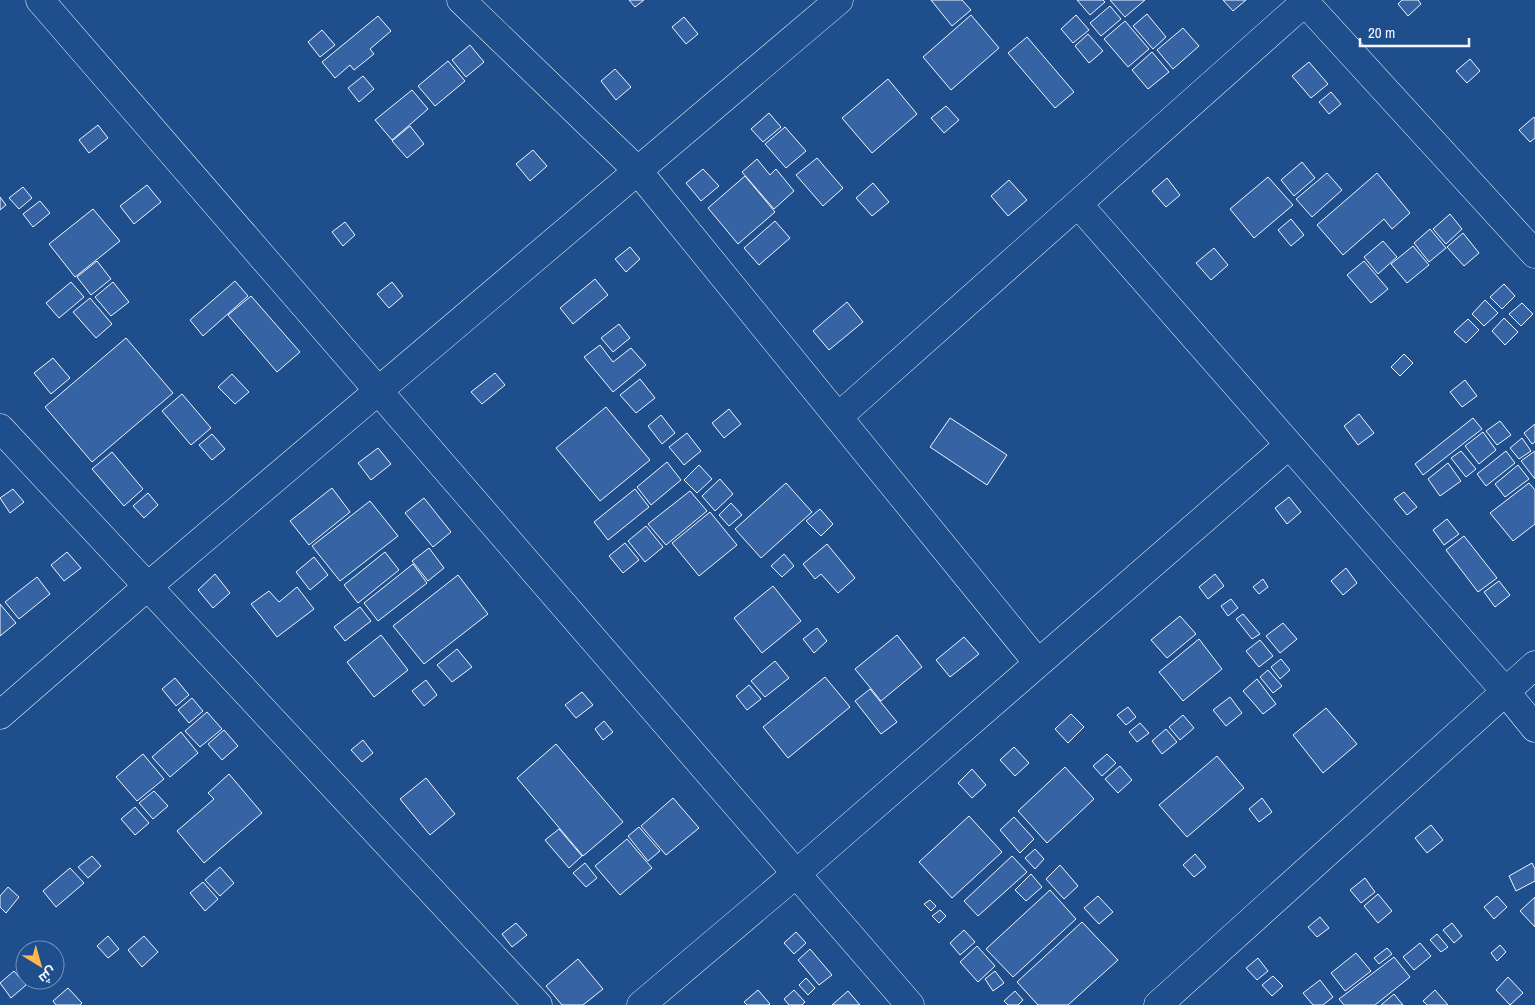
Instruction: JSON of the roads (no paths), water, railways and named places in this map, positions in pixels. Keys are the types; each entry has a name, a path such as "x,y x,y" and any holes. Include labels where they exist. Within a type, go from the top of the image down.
{"street":[{"path":"40,0 910,1005"},
{"path":"461,0 638,171 1038,663"},
{"path":"0,715 147,587 840,0"},
{"path":"838,417 1304,1 1535,254"},
{"path":"1078,204 1505,691 1535,728"},
{"path":"0,428 538,1005"},
{"path":"641,1005 797,873 1289,445"},
{"path":"1158,1005 1535,665"}]}
